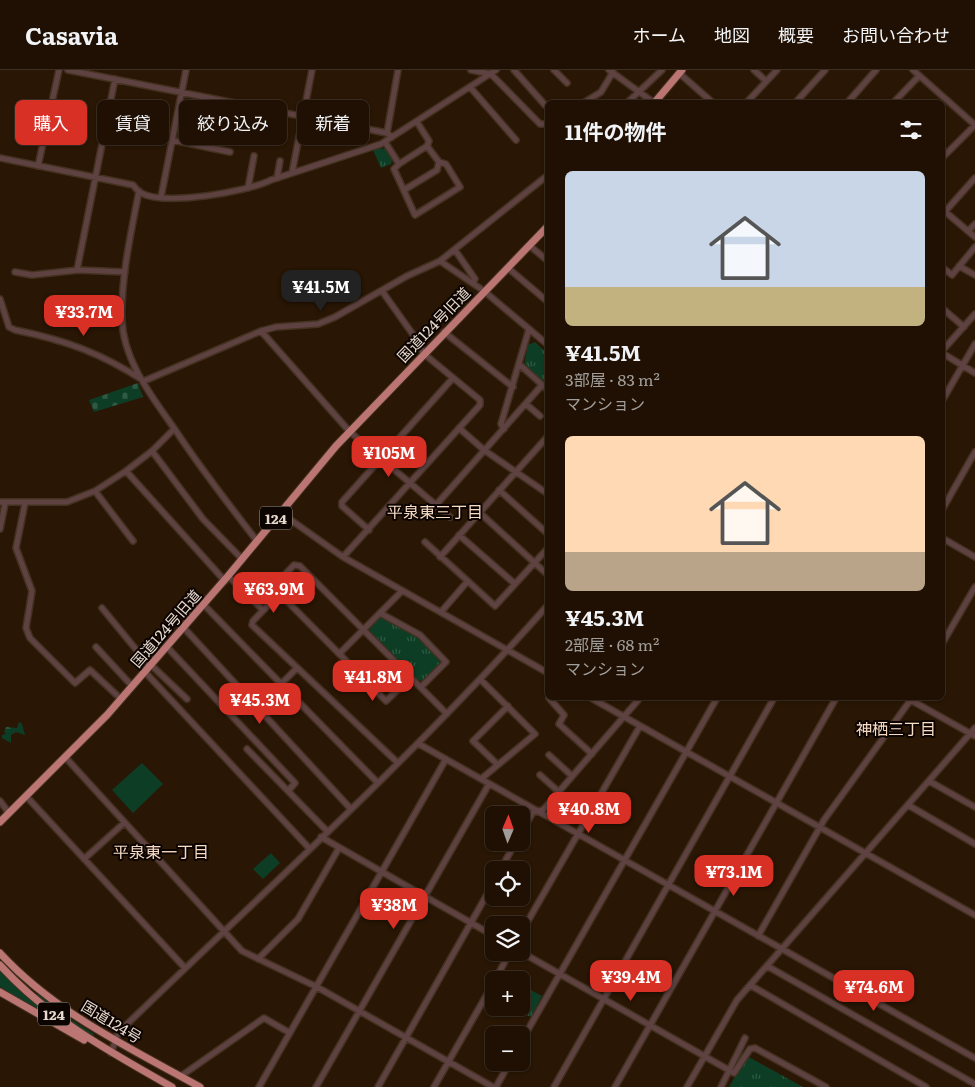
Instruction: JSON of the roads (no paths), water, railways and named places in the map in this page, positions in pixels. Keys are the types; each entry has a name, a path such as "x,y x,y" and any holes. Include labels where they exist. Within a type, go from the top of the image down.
{"highway":[{"path":"656,100 680,72"},
{"name":"国道124号旧道","path":"0,822 66,758 121,699 204,605 350,432 444,332 545,229"},
{"name":"国道124号","path":"0,953 15,969 57,1004 116,1040 200,1087"},
{"name":"国道124号","path":"1,966 15,969"},
{"name":"国道124号","path":"1,966 53,1013 111,1053"},
{"name":"国道124号","path":"0,992 79,1038 111,1053 172,1087"}],"street":[{"path":"38,166 59,70"},
{"path":"68,70 297,115"},
{"path":"161,197 186,70"},
{"path":"306,100 312,70"},
{"path":"387,133 398,70"},
{"path":"471,70 494,72 540,124 545,124"},
{"path":"514,70 545,104"},
{"path":"554,70 567,83"},
{"path":"630,100 662,70"},
{"path":"754,70 766,82"},
{"path":"749,100 777,70"},
{"path":"816,70 821,75"},
{"path":"798,100 826,70"},
{"path":"850,100 876,70"},
{"path":"913,70 975,125 945,155"},
{"path":"588,100 601,92 611,71 651,100"},
{"path":"0,158 133,185 139,191 161,197 210,197 248,188 385,142 494,72"},
{"path":"680,72 710,100"},
{"path":"896,100 919,76"},
{"path":"77,270 115,79"},
{"path":"470,87 516,140"},
{"path":"418,122 429,141 427,146 394,169 415,215 460,187 446,164 439,162 427,146"},
{"path":"369,129 387,133 392,137"},
{"path":"172,140 230,152"},
{"path":"385,142 399,164"},
{"path":"292,173 297,145"},
{"path":"248,188 254,156"},
{"path":"277,178 280,161"},
{"path":"404,190 437,170 439,162"},
{"path":"0,299 8,323 14,330 53,338 96,353 144,380 276,327 318,324 335,317 407,276 440,260 545,177"},
{"path":"945,211 975,178"},
{"path":"139,191 125,272 123,334 140,378 211,483 257,541"},
{"path":"945,213 975,237"},
{"path":"968,232 975,224"},
{"path":"530,246 545,258"},
{"path":"945,269 952,275 975,246"},
{"path":"455,250 475,279 473,283"},
{"path":"440,260 484,291 545,342"},
{"path":"960,266 975,275"},
{"path":"508,268 545,299"},
{"path":"15,272 32,275 77,270 125,272"},
{"path":"343,557 480,405 480,400 424,353 382,291"},
{"path":"945,311 964,327"},
{"path":"945,349 975,314"},
{"path":"0,323 8,323"},
{"path":"504,429 501,424 520,365 529,328"},
{"path":"261,332 350,432 450,517"},
{"path":"444,332 513,387"},
{"path":"945,397 975,344"},
{"path":"945,354 975,373"},
{"path":"520,365 545,388"},
{"path":"369,530 342,506 342,502 453,378"},
{"path":"436,505 542,385"},
{"path":"526,404 540,416"},
{"path":"459,428 484,450 545,493"},
{"path":"0,529 3,503 67,502 95,491 152,451 174,429"},
{"path":"440,557 545,439"},
{"path":"152,451 203,519 242,559"},
{"path":"945,505 975,452"},
{"path":"126,471 226,578 264,610"},
{"path":"499,490 545,531"},
{"path":"95,491 133,541"},
{"path":"25,504 16,548 32,591 26,628 30,638 75,683 90,670 121,699"},
{"path":"479,512 545,572"},
{"path":"280,513 343,557 545,670"},
{"path":"460,534 515,584"},
{"path":"945,540 975,557"},
{"path":"425,542 495,606 545,551"},
{"path":"411,677 386,701 272,587 294,565 300,566 363,629 411,677 448,714"},
{"path":"441,612 467,582"},
{"path":"945,639 975,587"},
{"path":"339,654 402,591"},
{"path":"280,594 252,625 398,763"},
{"path":"204,605 377,782"},
{"path":"102,608 148,664 187,699"},
{"path":"111,1053 122,1029 377,782 419,744 481,680 545,608"},
{"path":"380,613 420,635 446,662 421,687"},
{"path":"184,628 350,808"},
{"path":"96,647 132,686"},
{"path":"167,647 295,783 288,791"},
{"path":"282,684 297,668"},
{"path":"145,672 309,848"},
{"path":"481,680 535,734 481,779"},
{"path":"551,700 564,714 559,724 592,754"},
{"path":"595,700 975,915"},
{"path":"530,818 533,812 543,810 638,700"},
{"path":"530,1026 716,700"},
{"path":"554,1087 773,700"},
{"path":"615,1087 835,700"},
{"path":"758,936 820,827 909,700"},
{"path":"913,700 973,735"},
{"path":"497,764 473,741 508,706"},
{"path":"530,917 640,726"},
{"path":"687,1087 737,1000 929,781 973,735 975,728"},
{"path":"419,744 975,1058"},
{"path":"246,749 327,831"},
{"path":"548,754 572,776"},
{"path":"66,758 242,951 317,986 494,1087 504,1071"},
{"path":"259,1087 446,759"},
{"path":"540,775 559,792"},
{"path":"929,781 975,807"},
{"path":"316,1087 489,784"},
{"path":"26,796 184,968"},
{"path":"0,801 9,813"},
{"path":"908,805 975,844"},
{"path":"84,859 124,823"},
{"path":"321,837 485,931"},
{"path":"258,959 298,919 339,848"},
{"path":"378,1087 485,897"},
{"path":"530,957 734,1073 750,1049 756,1048 826,1087"},
{"path":"767,966 975,1084"},
{"path":"750,985 926,1087"},
{"path":"434,1087 485,997"},
{"path":"181,1076 264,1018 290,1033"},
{"path":"721,1087 745,1038"}],"district":[{"name":"平泉東三丁目","path":"435,511"},
{"name":"神栖三丁目","path":"896,728"},
{"name":"平泉東一丁目","path":"161,851"}]}
